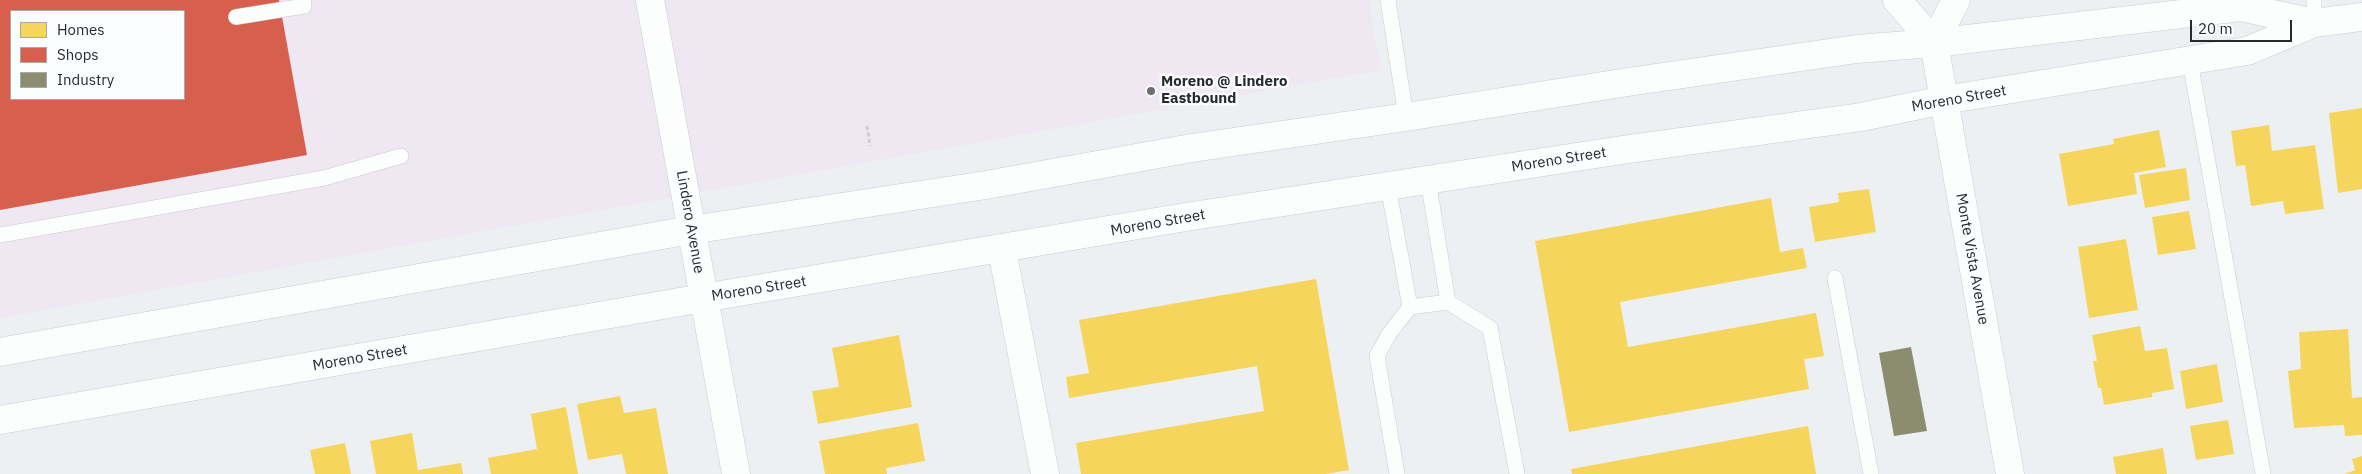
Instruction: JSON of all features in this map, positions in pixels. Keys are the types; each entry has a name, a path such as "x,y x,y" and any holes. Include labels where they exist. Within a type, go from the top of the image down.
{"street":[{"name":"Lindero Avenue","path":"650,0 736,474"},
{"path":"1897,0 1934,43 1956,0"},
{"name":"Moreno Street","path":"0,352 691,230 986,185 1192,148 1828,53 1934,43 2241,7 2314,11 2362,17"},
{"name":"Moreno Street","path":"0,420 703,298 1002,250 1186,218 1428,180 1861,117 1944,100 2247,51 2314,11"},
{"name":"Monte Vista Avenue","path":"1934,43 2010,474"},
{"path":"1002,250 1045,474"}],"lane":[{"path":"236,17 304,6 303,0"},
{"path":"1388,0 1406,117"},
{"path":"2190,61 2263,474"},
{"path":"0,235 324,178 401,156"},
{"path":"1428,180 1448,302"},
{"path":"1388,186 1410,307"},
{"path":"1835,278 1871,474"},
{"path":"1397,474 1377,356 1389,334 1410,307 1448,302 1490,328 1517,474"}],"path":[{"path":"867,126 870,146"}],"shaded area":[{"path":"0,0 1369,0 1381,70 0,318"}],"building: Homes":[{"path":"2362,108 2362,189 2338,193 2329,113"},
{"path":"2269,125 2272,151 2315,145 2324,209 2285,214 2283,201 2251,206 2245,165 2236,166 2231,131"},
{"path":"2159,130 2166,167 2134,173 2137,194 2068,206 2059,154 2114,144 2113,139"},
{"path":"2186,168 2190,200 2145,208 2139,175"},
{"path":"1869,189 1876,232 1815,242 1809,207 1839,202 1838,193"},
{"path":"1771,198 1780,252 1803,248 1807,268 1620,302 1628,347 1816,313 1824,356 1804,359 1809,389 1569,432 1535,241"},
{"path":"2189,211 2196,249 2158,255 2152,217"},
{"path":"2126,239 2138,310 2089,318 2078,247"},
{"path":"1316,279 1349,470 1326,474 1081,474 1076,443 1264,411 1257,366 1069,398 1066,377 1089,373 1079,320"},
{"path":"2140,326 2145,351 2167,348 2174,389 2152,393 2152,397 2104,405 2101,388 2098,388 2093,361 2097,361 2092,335"},
{"path":"2348,329 2352,398 2362,397 2362,435 2345,436 2344,425 2294,428 2288,371 2301,369 2299,332"},
{"path":"899,335 912,407 818,424 812,391 839,387 832,348"},
{"path":"2217,364 2223,402 2186,409 2180,371"},
{"path":"620,396 624,413 656,408 668,474 626,474 622,454 588,460 577,404"},
{"path":"566,407 578,474 491,474 488,458 537,449 531,414"},
{"path":"2228,420 2234,454 2196,460 2190,426"},
{"path":"918,423 925,461 886,468 887,474 825,474 819,441"},
{"path":"1808,426 1816,474 1572,474 1571,469"},
{"path":"412,433 418,470 461,463 463,474 376,474 370,441"},
{"path":"345,443 351,474 315,474 310,450"},
{"path":"2163,448 2167,474 2116,474 2113,457"},
{"path":"2362,456 2362,474 2345,474 2355,470 2352,459"}],"building: Shops":[{"path":"0,0 279,0 307,155 0,210"}],"building: Industry":[{"path":"1911,347 1927,431 1894,436 1879,353"}],"place":[{"name":"Moreno @ Lindero Eastbound","path":"1151,91"}]}
